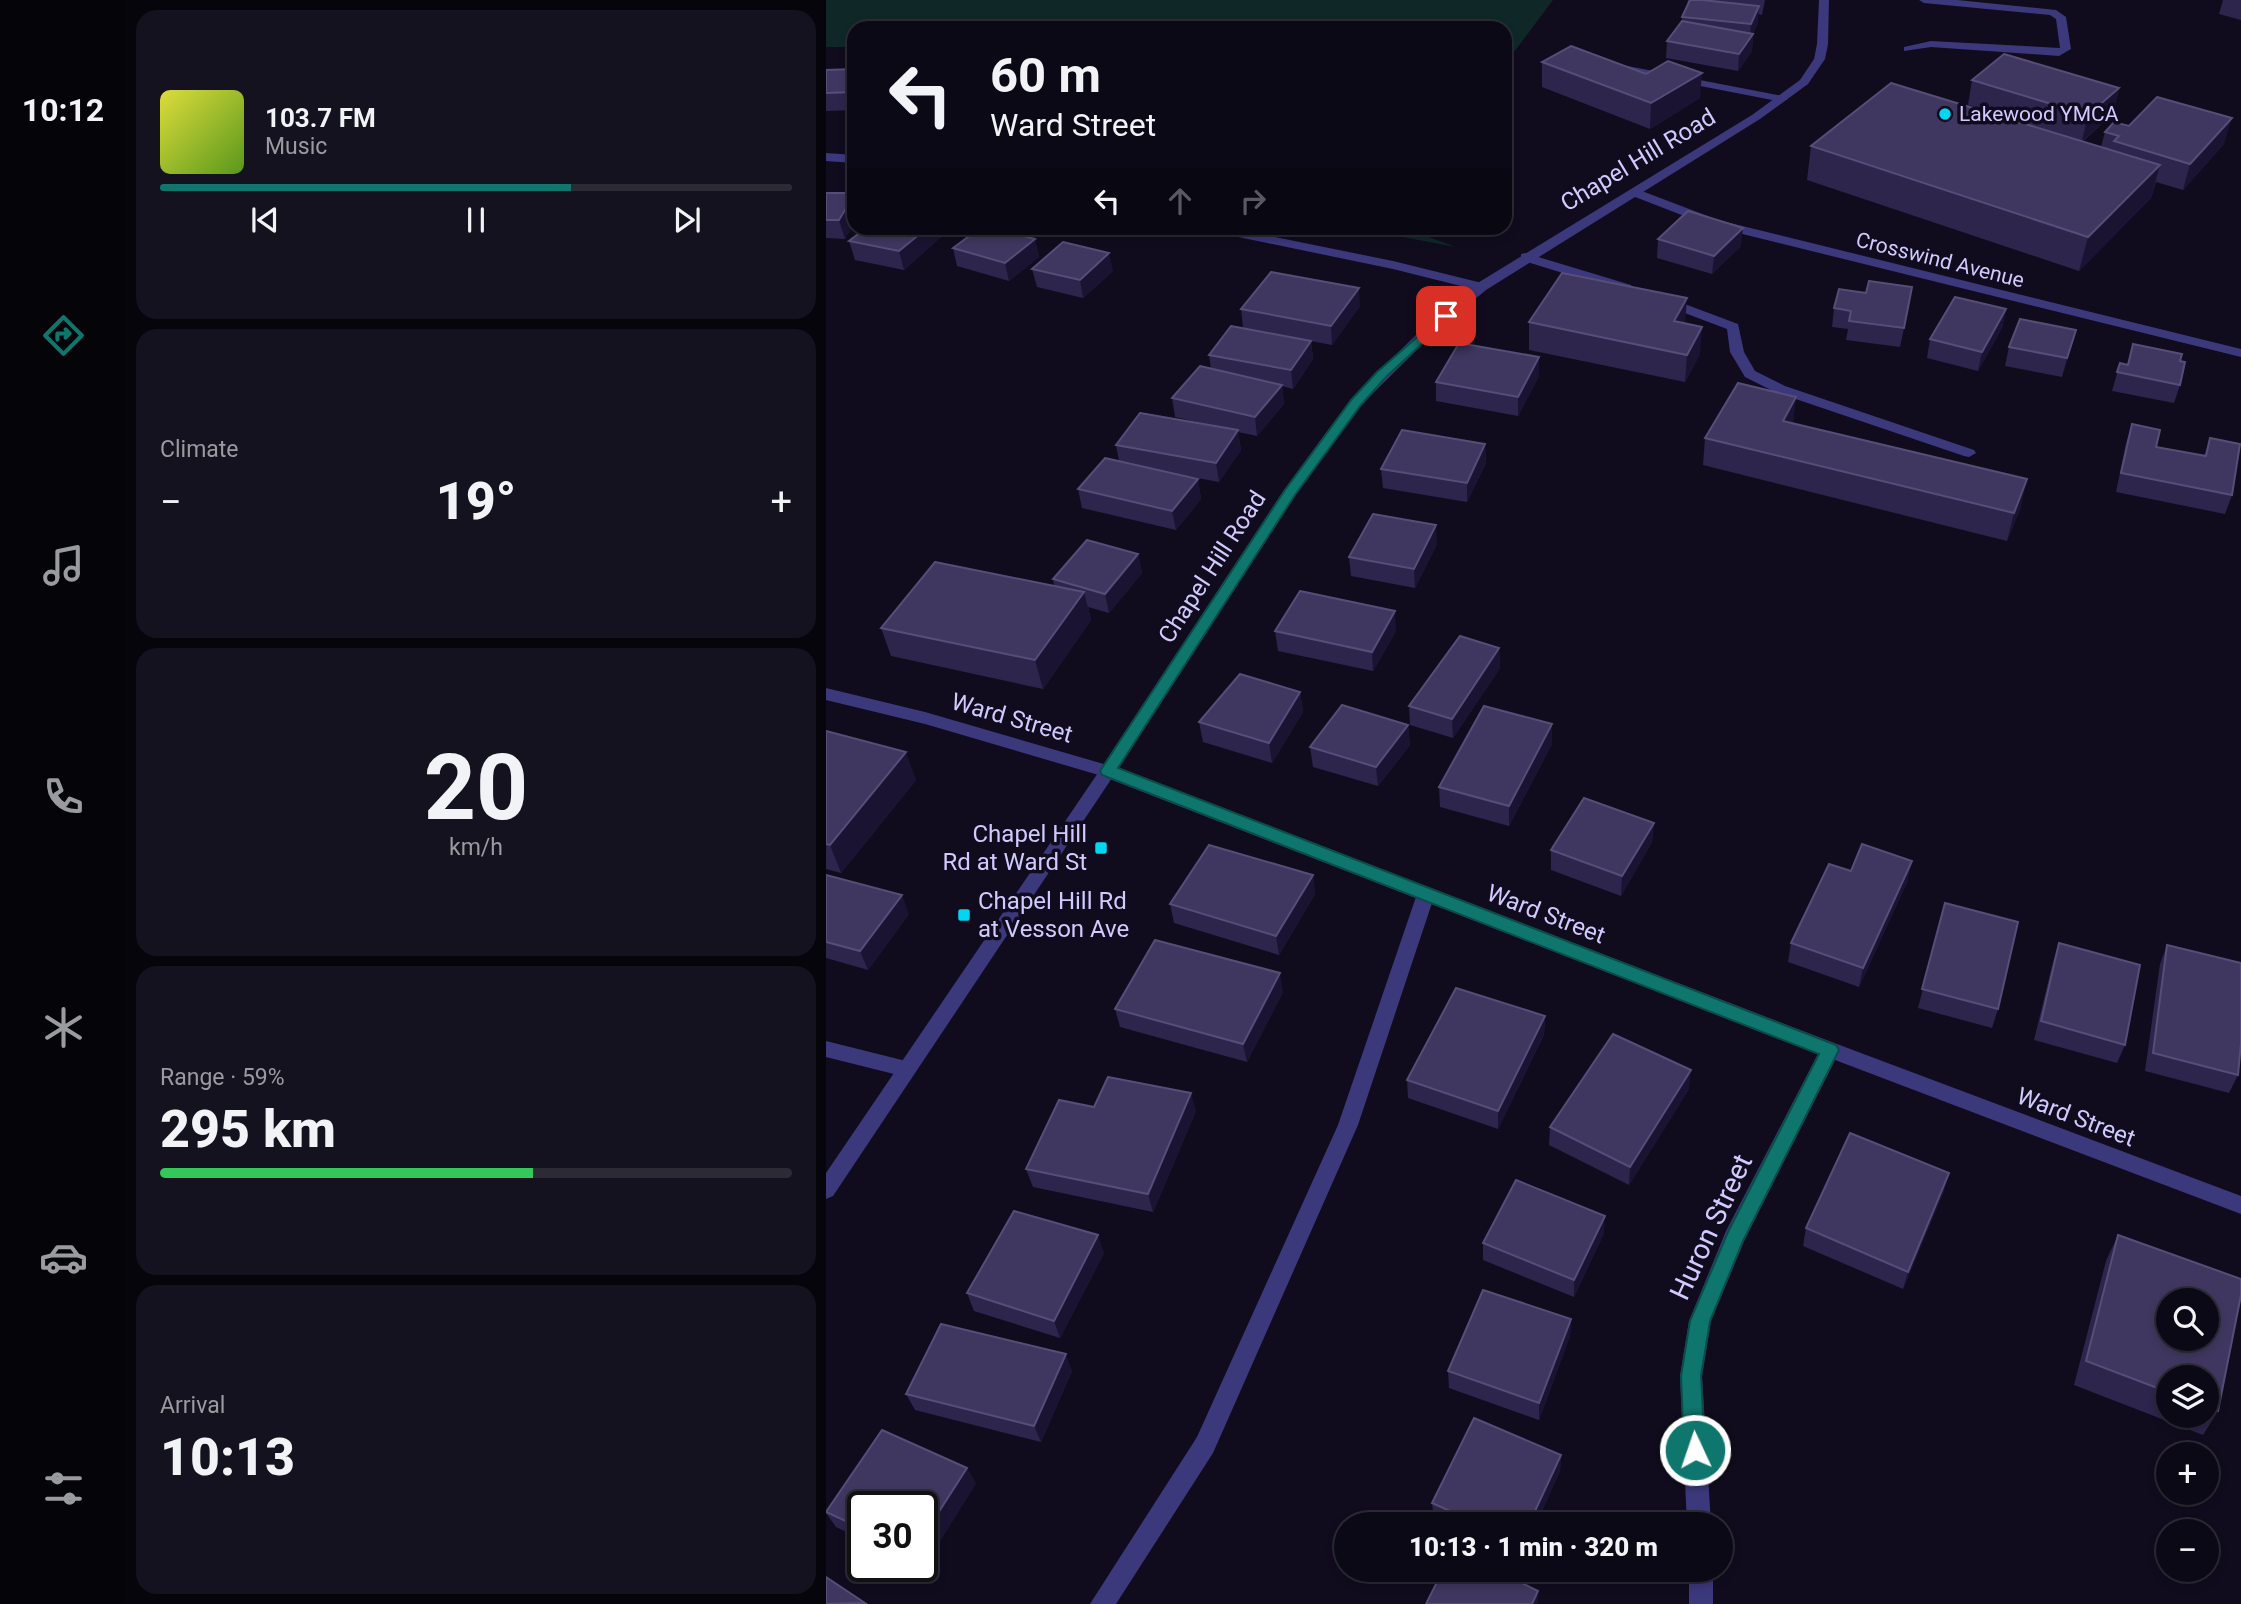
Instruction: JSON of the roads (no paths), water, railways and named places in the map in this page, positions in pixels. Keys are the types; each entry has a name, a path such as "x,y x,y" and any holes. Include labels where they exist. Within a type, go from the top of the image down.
{"street":[{"name":"Chapel Hill Road","path":"826,1190 1108,771 1289,493 1356,402 1429,330 1481,286 1799,87 1818,64 1825,39 1824,0"},
{"path":"1908,49 1931,44 2059,53 2067,49 2061,17 2052,12 1924,0"},
{"path":"1603,64 1782,99"},
{"path":"826,157 847,158"},
{"name":"Crosswind Avenue","path":"1634,192 1714,223 2241,354"},
{"path":"1248,235 1481,286"},
{"path":"1525,257 1648,296 1733,327 1737,352 1750,374 1780,389 1969,453"},
{"name":"Ward Street","path":"826,694 925,718 1108,771 1830,1050 2241,1205"},
{"path":"1102,1604 1205,1445 1348,1125 1426,894"},
{"path":"826,1049 906,1069"},
{"name":"Huron Street","path":"1698,1512 1691,1376 1700,1321 1734,1238 1830,1050"},
{"path":"1701,1582 1701,1604"}],"place":[{"name":"Lakewood YMCA","path":"1945,114"},
{"name":"Chapel Hill Rd at Ward St","path":"1101,848"},
{"name":"Chapel Hill Rd at Vesson Ave","path":"964,915"}]}
